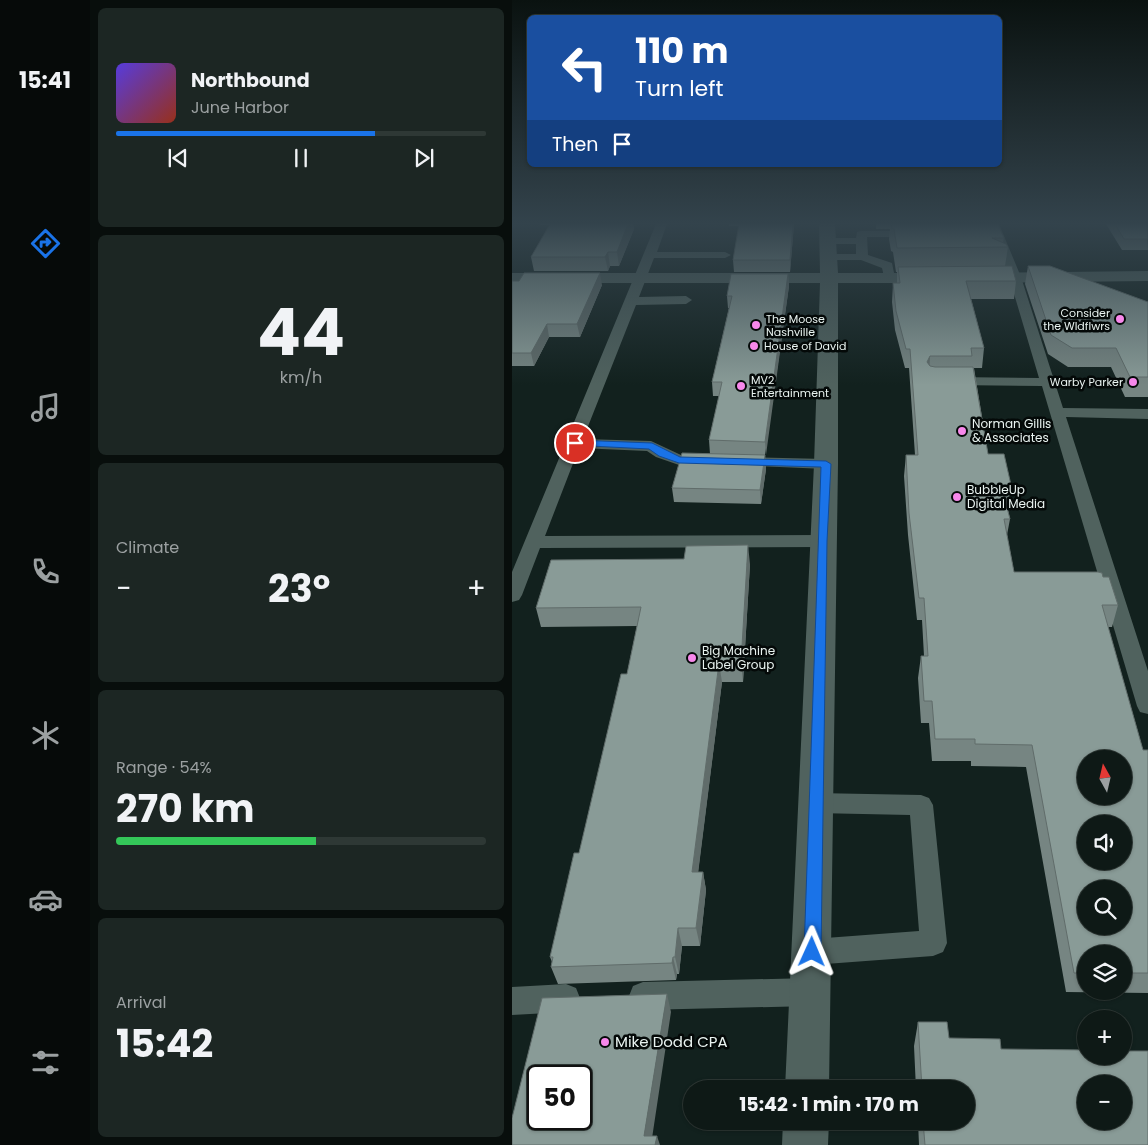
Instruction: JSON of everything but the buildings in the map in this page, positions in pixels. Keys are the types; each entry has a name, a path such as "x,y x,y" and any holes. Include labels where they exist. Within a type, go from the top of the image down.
{"main road":[{"path":"512,278 643,277"},
{"path":"807,1080 822,541 826,464 828,277"},
{"path":"889,278 1053,277"},
{"path":"805,1145 806,1130"}],"lane":[{"path":"512,595 575,443 639,278"},
{"path":"1015,278 1148,706"},
{"path":"630,301 686,300"},
{"path":"934,381 1047,382"},
{"path":"1056,412 1148,414"},
{"path":"575,443 652,446 662,454 679,460 826,464"},
{"path":"534,542 822,541"},
{"path":"812,952 933,942 921,805 815,803"},
{"path":"620,996 811,992"},
{"path":"512,1001 591,997"}],"place":[{"name":"Consider the Wldflwrs","path":"1120,319"},
{"name":"The Moose Nashville","path":"756,325"},
{"name":"House of David","path":"754,346"},
{"name":"Warby Parker","path":"1133,382"},
{"name":"MV2 Entertainment","path":"741,386"},
{"name":"Norman Gillis & Associates","path":"962,431"},
{"name":"BubbleUp Digital Media","path":"957,497"},
{"name":"Big Machine Label Group","path":"692,658"},
{"name":"Mike Dodd CPA","path":"605,1042"}],"route":[{"path":"575,443 652,446 662,454 679,460 826,464 822,541 812,952"}]}
